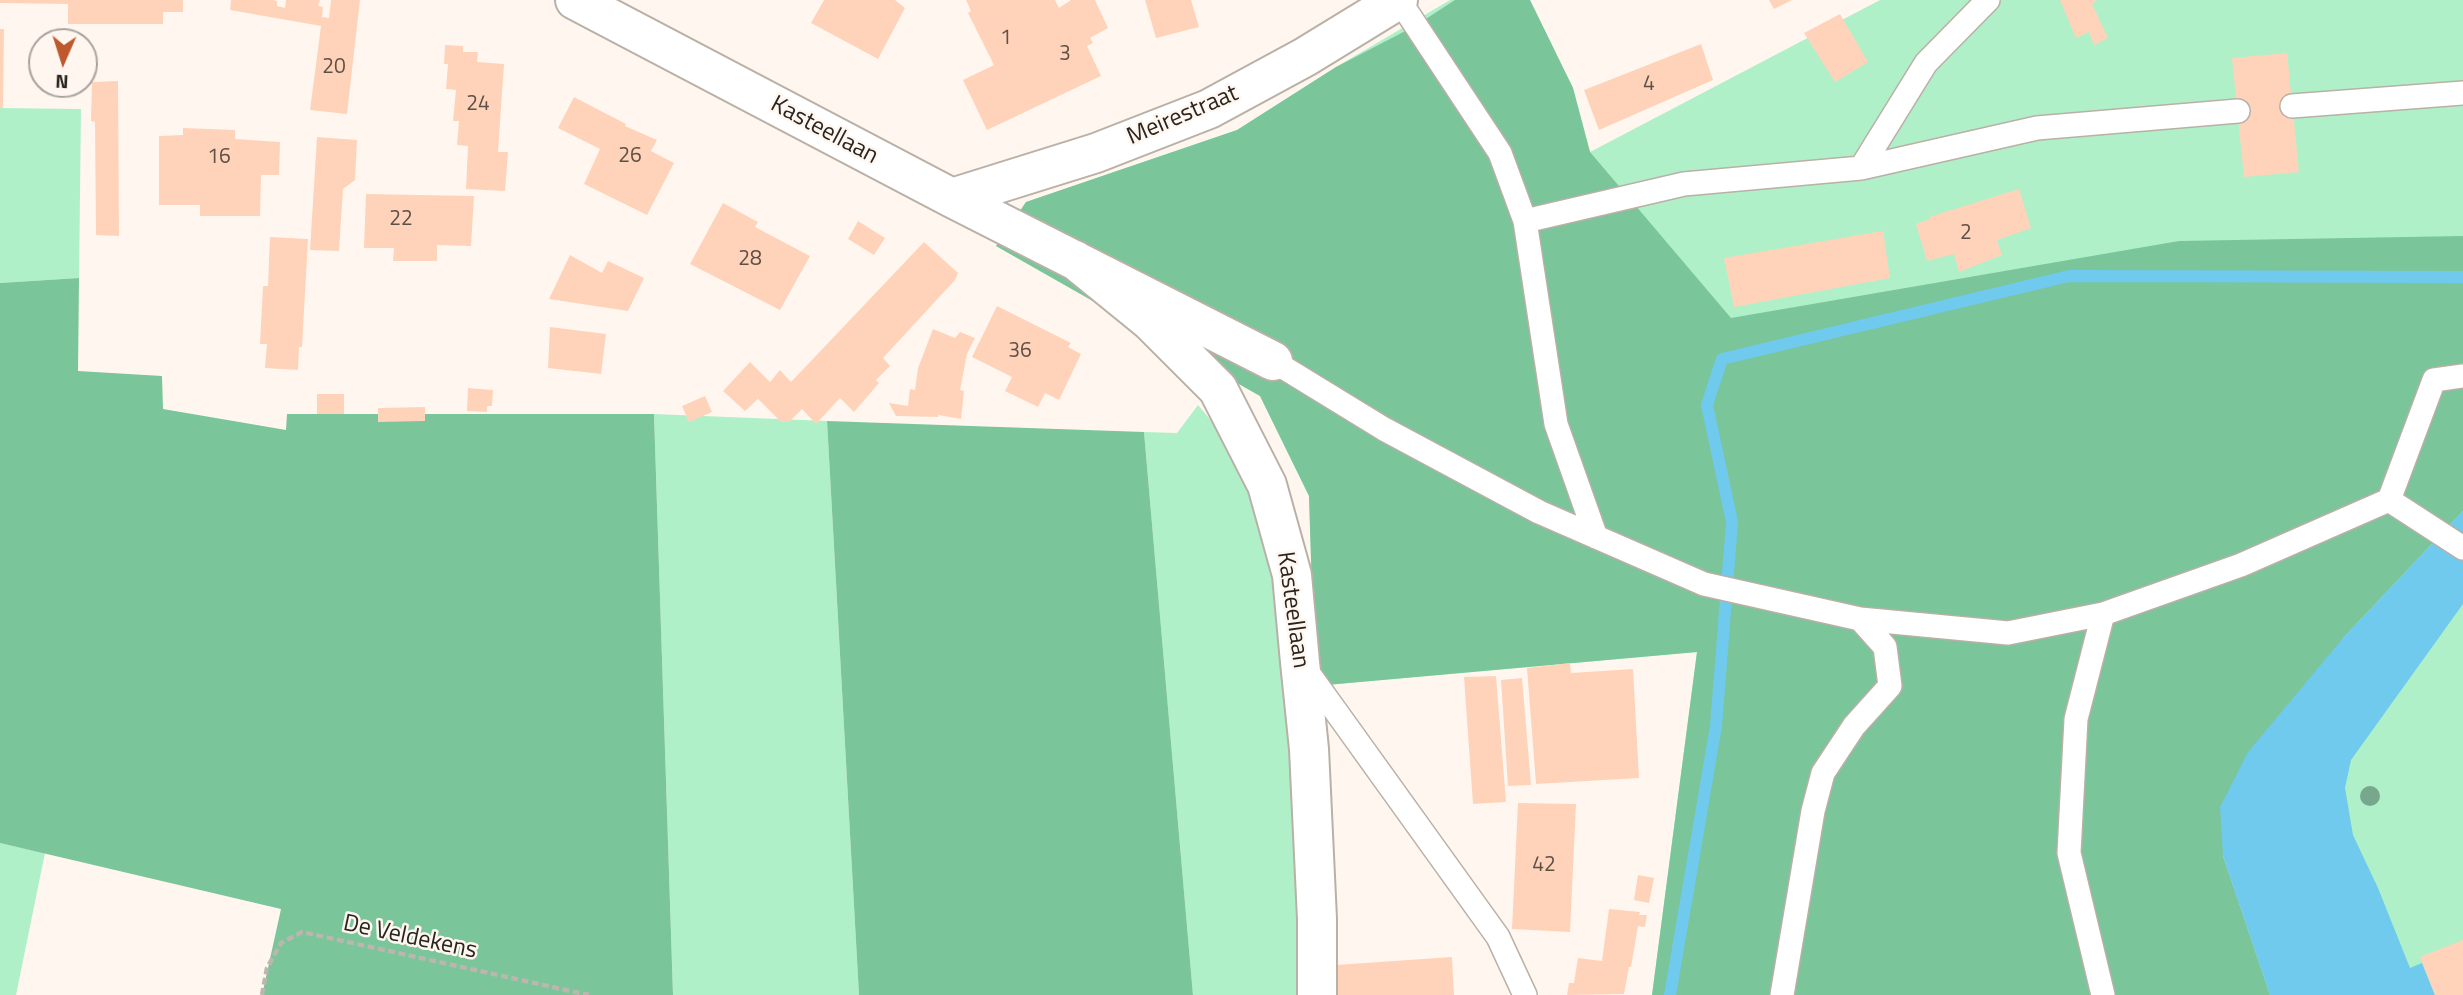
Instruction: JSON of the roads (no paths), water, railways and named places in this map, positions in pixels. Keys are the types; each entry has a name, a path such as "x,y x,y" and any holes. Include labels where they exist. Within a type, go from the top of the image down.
{"street":[{"name":"Kasteellaan","path":"575,0 952,198 1273,361"},
{"name":"Meirestraat","path":"952,198 1096,153 1209,109 1306,57 1398,0"},
{"name":"Kasteellaan","path":"1075,260 1150,321 1218,389 1267,485 1292,575 1309,762 1317,919 1317,995"}],"lane":[{"path":"1398,0 1500,153 1524,221 1556,424 1596,537"},
{"path":"1861,168 1926,63 1988,0"},
{"path":"2292,106 2463,93"},
{"path":"1524,221 1684,184 1861,168 2037,128 2238,111"},
{"path":"1273,361 1384,429 1539,512 1709,585 1860,619 2008,633 2103,614 2241,565 2389,500 2434,380 2463,376"},
{"path":"2389,500 2461,547"},
{"path":"2103,614 2076,719 2069,853 2103,995"},
{"path":"1782,995 1813,811 1823,773 1854,726 1890,686 1885,647 1860,619"},
{"path":"1300,662 1498,937 1525,995"}],"water":[{"path":"2463,511 2463,604 2351,760 2345,788 2353,835 2378,888 2410,968 2422,963 2435,995 2270,995 2223,856 2220,807 2248,752 2343,638"}],"waterway":[{"path":"1670,995 1716,726 1732,522 1707,405 1722,359 2069,276 2463,277"}]}
